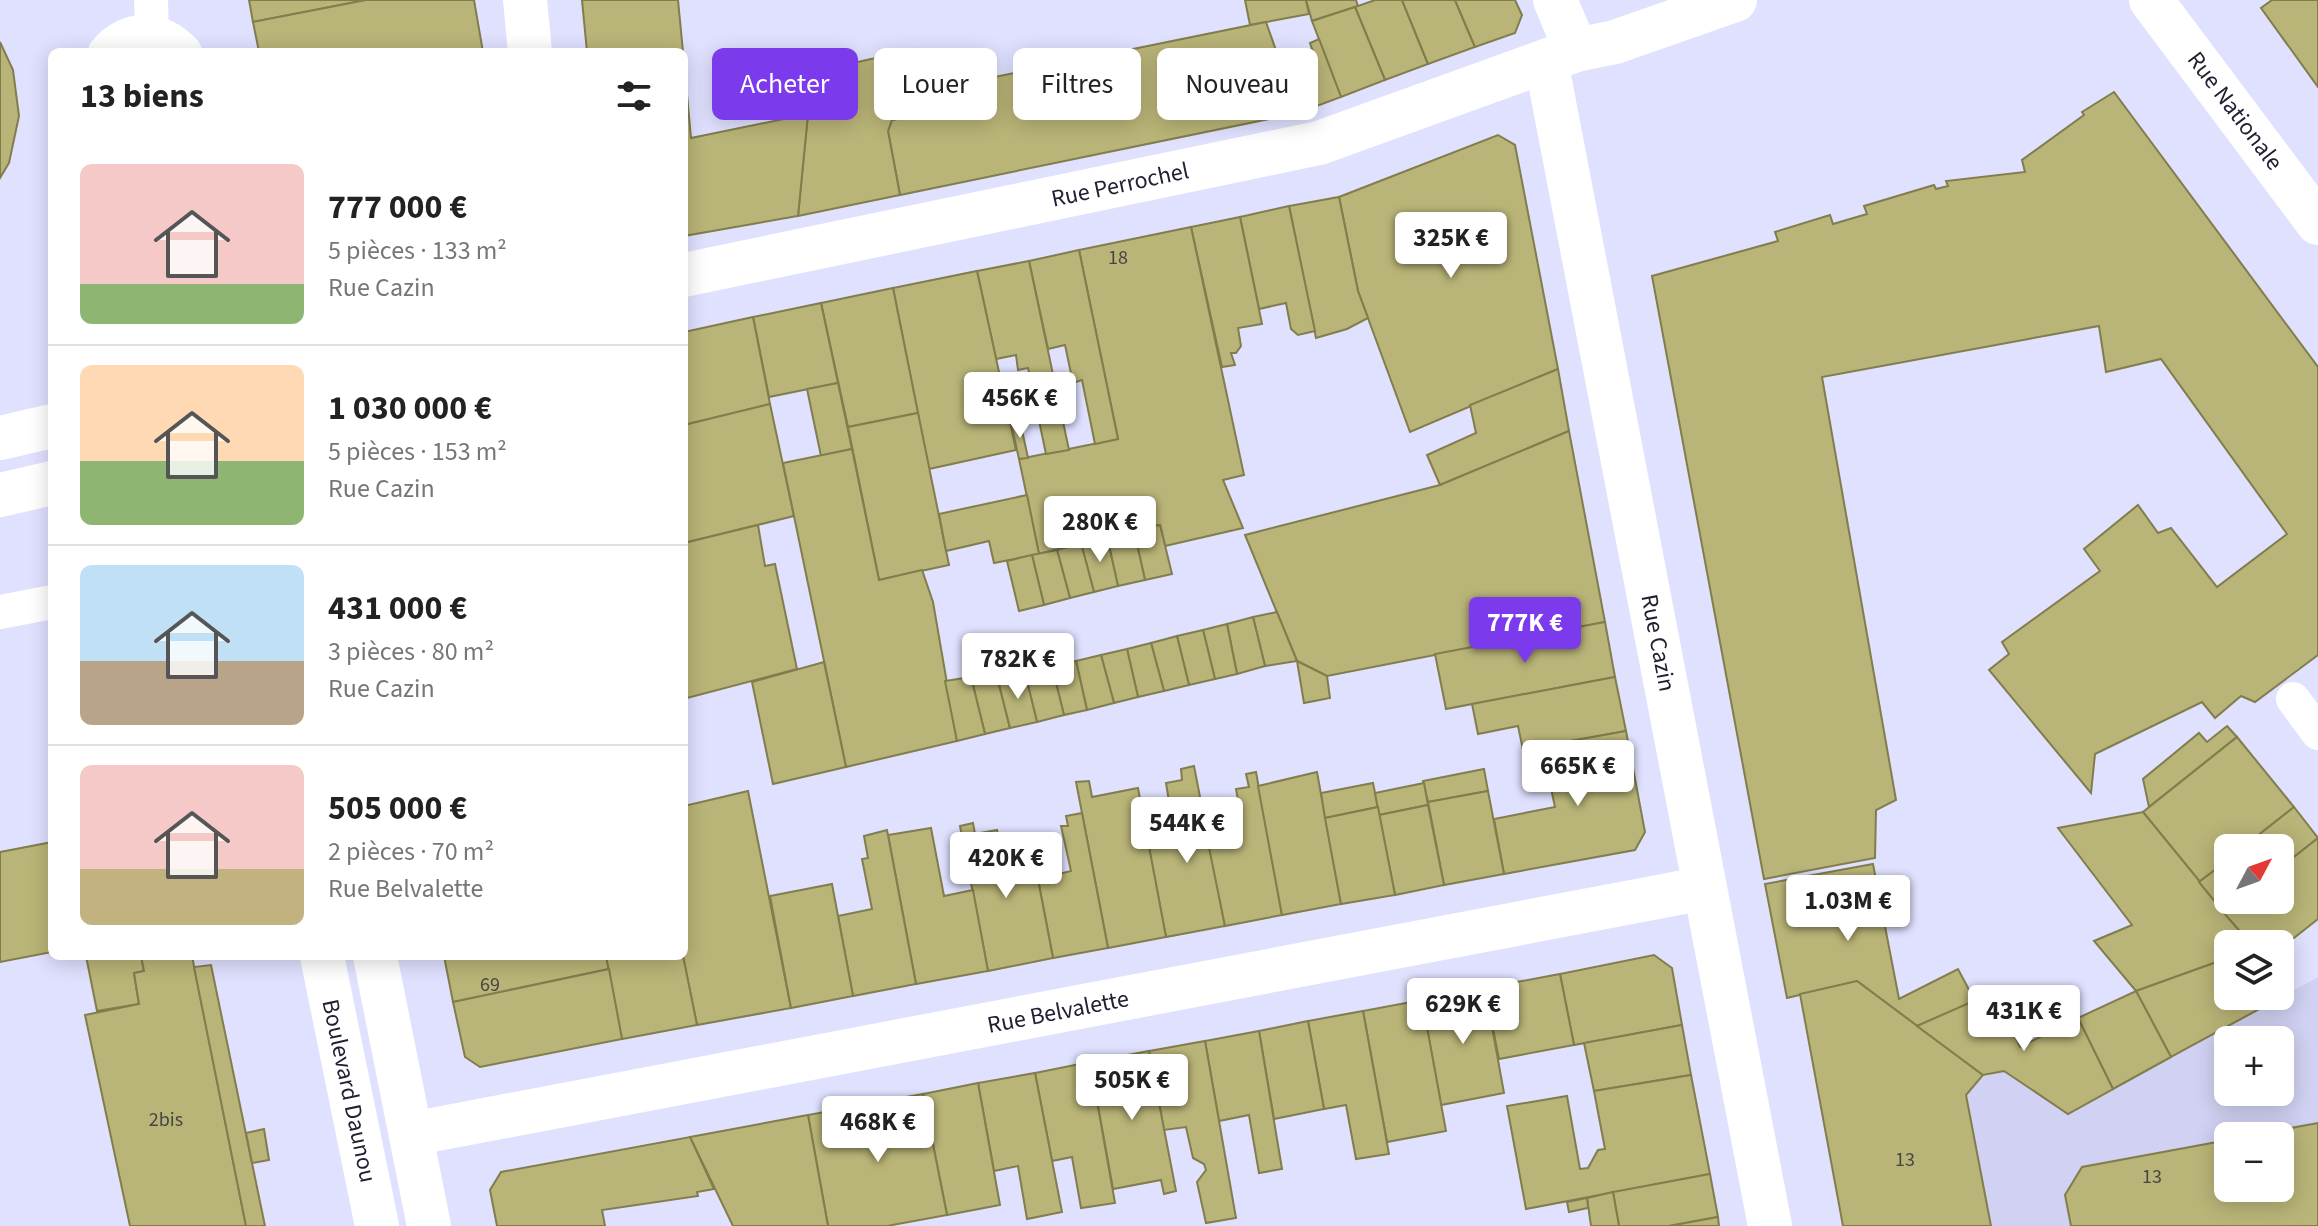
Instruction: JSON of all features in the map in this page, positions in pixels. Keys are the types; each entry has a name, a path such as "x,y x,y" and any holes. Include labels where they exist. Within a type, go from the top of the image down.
{"street":[{"path":"525,0 530,48"},
{"name":"Rue Cazin","path":"1555,0 1561,56 1705,888 1770,1226"},
{"name":"Rue Perrochel","path":"688,274 1296,148 1343,135 1561,56 1615,42 1735,0"},
{"name":"Rue Nationale","path":"2151,0 2318,223"},
{"path":"0,438 48,427"},
{"path":"0,495 48,484"},
{"name":"Rue Belvalette","path":"411,1134 1705,888"},
{"name":"Boulevard Daunou","path":"323,960 377,1226"},
{"path":"376,960 429,1226"}],"lane":[{"path":"110,48 151,16 181,48"},
{"path":"0,612 48,603"},
{"path":"2293,699 2318,733"}],"shaded area":[{"path":"2318,977 2318,1226 1843,1226 1800,994 1857,981 1986,1076 2004,1071 2068,1114 2214,1034 2214,1106 2294,1106 2294,1026 2229,1026 2258,1010 2294,1010 2294,990"}],"building":[{"path":"249,0 366,0 253,22"},
{"path":"366,0 474,0 482,48 258,48 253,22"},
{"path":"582,0 678,0 683,48 587,48"},
{"path":"1245,0 1306,0 1309,14 1250,25"},
{"path":"1306,0 1356,0 1358,6 1312,21"},
{"path":"1375,0 1402,0 1428,64 1385,80 1355,7"},
{"path":"1402,0 1455,0 1475,47 1428,64"},
{"path":"1455,0 1515,0 1522,15 1515,33 1475,47"},
{"path":"2272,0 2318,0 2318,87 2261,8"},
{"path":"1355,7 1385,80 1341,97 1312,21"},
{"path":"1266,22 1275,48 1157,48 1157,120 1264,120 900,195 888,131 892,120 997,120 997,77 1013,73 1013,120 1141,120 1141,48 1138,48"},
{"path":"1319,39 1341,97 1318,106 1318,48 1312,48 1310,43"},
{"path":"0,42 13,70 19,116 9,163 0,178"},
{"path":"874,58 874,120 892,120 888,131 900,195 798,216 807,120 858,120 858,62"},
{"path":"2114,92 2318,367 2318,655 2255,702 2241,696 2215,718 2202,702 2095,754 2091,793 1989,670 2009,654 2002,642 2100,571 2084,549 2138,505 2158,533 2171,528 2217,587 2287,534 2161,359 2106,372 2099,326 1822,377 1896,800 1876,810 1875,858 1764,879 1652,276 1778,241 1775,232 1830,215 1833,224 1867,214 1864,206 1934,185 1936,189 1948,186 1946,181 2025,172 2022,160 2084,115 2082,112"},
{"path":"688,105 691,138 779,120 807,120 798,216 688,235"},
{"path":"1498,135 1515,145 1558,369 1410,432 1358,291 1339,197"},
{"path":"1339,197 1358,291 1368,318 1347,329 1316,338 1289,206"},
{"path":"1289,206 1315,331 1298,335 1291,329 1286,303 1259,309 1240,217"},
{"path":"1240,217 1262,324 1238,328 1241,346 1236,353 1231,353 1235,365 1222,367 1191,227"},
{"path":"1191,227 1244,475 1223,480 1243,528 1165,546 1160,525 1039,554 1019,459 1118,439 1079,250"},
{"path":"1079,250 1118,439 1095,444 1082,380 1073,383 1065,345 1048,349 1029,261"},
{"path":"1029,261 1069,450 1046,454 1028,368 1018,370 1016,355 996,359 977,271"},
{"path":"977,271 1016,450 929,469 893,288"},
{"path":"893,288 918,413 848,427 821,303"},
{"path":"821,303 838,383 769,397 753,317"},
{"path":"753,317 770,404 688,424 688,331"},
{"path":"1558,369 1569,431 1440,485 1427,455 1476,433 1470,405"},
{"path":"838,383 852,449 821,456 807,389"},
{"path":"770,404 794,516 688,542 688,424"},
{"path":"918,413 949,565 879,580 848,427"},
{"path":"1020,421 1028,458 1019,459 1011,423"},
{"path":"1569,431 1605,622 1327,676 1297,661 1245,535 1440,485"},
{"path":"852,449 879,580 922,570 933,602 957,741 846,767 783,463"},
{"path":"1027,495 1039,554 994,563 989,541 946,551 939,514"},
{"path":"758,525 765,566 775,564 797,669 688,698 688,542"},
{"path":"1160,525 1172,574 1145,580 1134,531"},
{"path":"1134,531 1145,580 1118,586 1107,537"},
{"path":"1107,537 1118,586 1094,592 1081,543"},
{"path":"1081,543 1094,592 1070,598 1057,550"},
{"path":"1057,550 1070,598 1044,605 1032,555"},
{"path":"1032,555 1044,605 1019,611 1007,561"},
{"path":"1277,612 1297,661 1265,666 1253,617"},
{"path":"1253,617 1265,666 1237,674 1227,624"},
{"path":"1605,622 1615,677 1446,709 1435,654"},
{"path":"1227,624 1237,674 1215,679 1203,630"},
{"path":"1203,630 1215,679 1189,685 1177,636"},
{"path":"1177,636 1189,685 1164,691 1151,643"},
{"path":"1151,643 1164,691 1138,697 1127,649"},
{"path":"1127,649 1138,697 1114,703 1101,655"},
{"path":"1101,655 1114,703 1087,710 1076,661"},
{"path":"1076,661 1087,710 1064,715 1052,667"},
{"path":"1297,661 1327,676 1330,698 1304,703"},
{"path":"824,662 846,767 773,784 752,682"},
{"path":"1052,667 1064,715 1037,722 1025,673"},
{"path":"996,673 1010,728 985,734 971,677"},
{"path":"1025,673 1037,722 1010,728 998,680"},
{"path":"971,677 985,734 957,741 945,681"},
{"path":"1615,677 1626,731 1523,750 1518,726 1478,734 1472,704"},
{"path":"2227,726 2237,737 2149,807 2143,779 2199,733 2207,742"},
{"path":"1626,731 1645,832 1635,850 1504,874 1494,819 1555,807 1542,746"},
{"path":"2237,737 2294,807 2260,834 2214,834 2214,871 2199,882 2143,812"},
{"path":"1194,766 1225,926 1166,937 1149,848 1180,841 1180,837 1175,838 1166,783 1182,780 1181,769"},
{"path":"1484,769 1488,791 1428,802 1423,781"},
{"path":"1256,772 1282,915 1225,926 1205,828 1242,821 1236,789 1249,787 1246,774"},
{"path":"1317,772 1341,904 1282,915 1258,786"},
{"path":"1089,781 1092,797 1138,788 1166,937 1108,948 1076,782"},
{"path":"1373,783 1378,807 1325,818 1321,793"},
{"path":"1424,783 1428,805 1379,815 1375,793"},
{"path":"748,791 791,1008 697,1025 684,960 688,960 688,805"},
{"path":"1488,791 1504,874 1444,885 1428,802"},
{"path":"1428,805 1444,885 1395,895 1379,815"},
{"path":"1378,807 1395,895 1341,904 1325,818"},
{"path":"2294,807 2318,838 2294,857 2294,834 2260,834"},
{"path":"2143,812 2214,899 2214,914 2226,914 2240,930 2214,930 2214,963 2136,991 2094,941 2132,925 2058,828"},
{"path":"1082,813 1108,948 1053,958 1038,879 1071,871 1061,826 1068,826 1066,816"},
{"path":"973,823 975,834 997,830 1001,848 1031,843 1053,958 988,971 960,826"},
{"path":"931,828 944,896 973,890 988,971 916,984 888,835"},
{"path":"887,830 916,984 853,996 838,916 872,909 862,859 868,858 864,836"},
{"path":"2318,838 2318,919 2294,938 2294,930 2239,930 2225,914 2294,914 2294,857"},
{"path":"48,843 48,953 0,962 0,852"},
{"path":"1873,864 1899,999 1958,969 1975,1001 1917,1026 1857,981 1787,998 1765,884"},
{"path":"2214,871 2214,901 2199,882"},
{"path":"832,884 853,996 791,1008 770,896"},
{"path":"1654,955 1672,968 1682,1025 1574,1045 1560,974"},
{"path":"87,960 142,960 144,971 134,973 139,1004 97,1011"},
{"path":"142,960 193,960 246,1226 130,1226 85,1015 139,1004 134,973 144,971"},
{"path":"445,960 607,960 609,969 453,1002"},
{"path":"607,960 684,960 697,1025 622,1039"},
{"path":"2214,963 2214,1010 2257,1010 2228,1026 2214,1026 2214,1034 2171,1057 2136,991"},
{"path":"211,965 265,1226 246,1226 194,967"},
{"path":"609,969 622,1039 480,1067 465,1057 453,1002"},
{"path":"1560,974 1574,1045 1499,1059 1485,988"},
{"path":"1857,981 1983,1075 1966,1095 1991,1226 1843,1226 1800,994"},
{"path":"1485,988 1504,1093 1441,1105 1422,1000"},
{"path":"2136,991 2171,1057 2113,1089 2078,1018"},
{"path":"1994,992 2020,1047 2078,1018 2113,1089 2068,1114 2004,1071 1983,1075 1917,1026"},
{"path":"1422,1000 1446,1131 1387,1142 1363,1011"},
{"path":"1363,1011 1389,1154 1356,1159 1346,1105 1324,1109 1308,1021"},
{"path":"1308,1021 1324,1109 1274,1119 1259,1031"},
{"path":"1682,1025 1691,1075 1594,1091 1584,1043"},
{"path":"1259,1031 1282,1169 1259,1173 1249,1115 1219,1121 1205,1041"},
{"path":"1205,1041 1236,1218 1206,1223 1197,1182 1206,1170 1204,1164 1193,1158 1186,1127 1164,1130 1149,1051"},
{"path":"1149,1051 1176,1191 1164,1194 1161,1180 1113,1189 1090,1062"},
{"path":"1090,1062 1115,1203 1081,1208 1072,1157 1052,1161 1035,1073"},
{"path":"1035,1073 1062,1212 1027,1219 1018,1166 994,1171 978,1083"},
{"path":"1691,1075 1710,1174 1526,1209 1507,1106 1567,1096 1580,1169 1588,1168 1598,1150 1605,1149 1594,1091"},
{"path":"978,1083 1000,1205 947,1215 923,1094"},
{"path":"923,1094 947,1215 887,1226 828,1226 808,1115"},
{"path":"808,1115 828,1226 733,1226 690,1137"},
{"path":"2318,1123 2318,1226 2071,1226 2065,1195 2082,1167 2214,1143 2214,1202 2294,1202 2294,1127"},
{"path":"264,1129 269,1160 252,1163 246,1133"},
{"path":"690,1137 714,1189 697,1192 698,1196 602,1210 605,1226 497,1226 490,1190 501,1172"},
{"path":"1710,1174 1718,1217 1669,1226 1619,1226 1613,1192"},
{"path":"1613,1192 1619,1226 1591,1226 1587,1198"},
{"path":"1587,1198 1588,1208 1569,1212 1567,1202"},
{"path":"1718,1217 1719,1226 1669,1226"}]}
